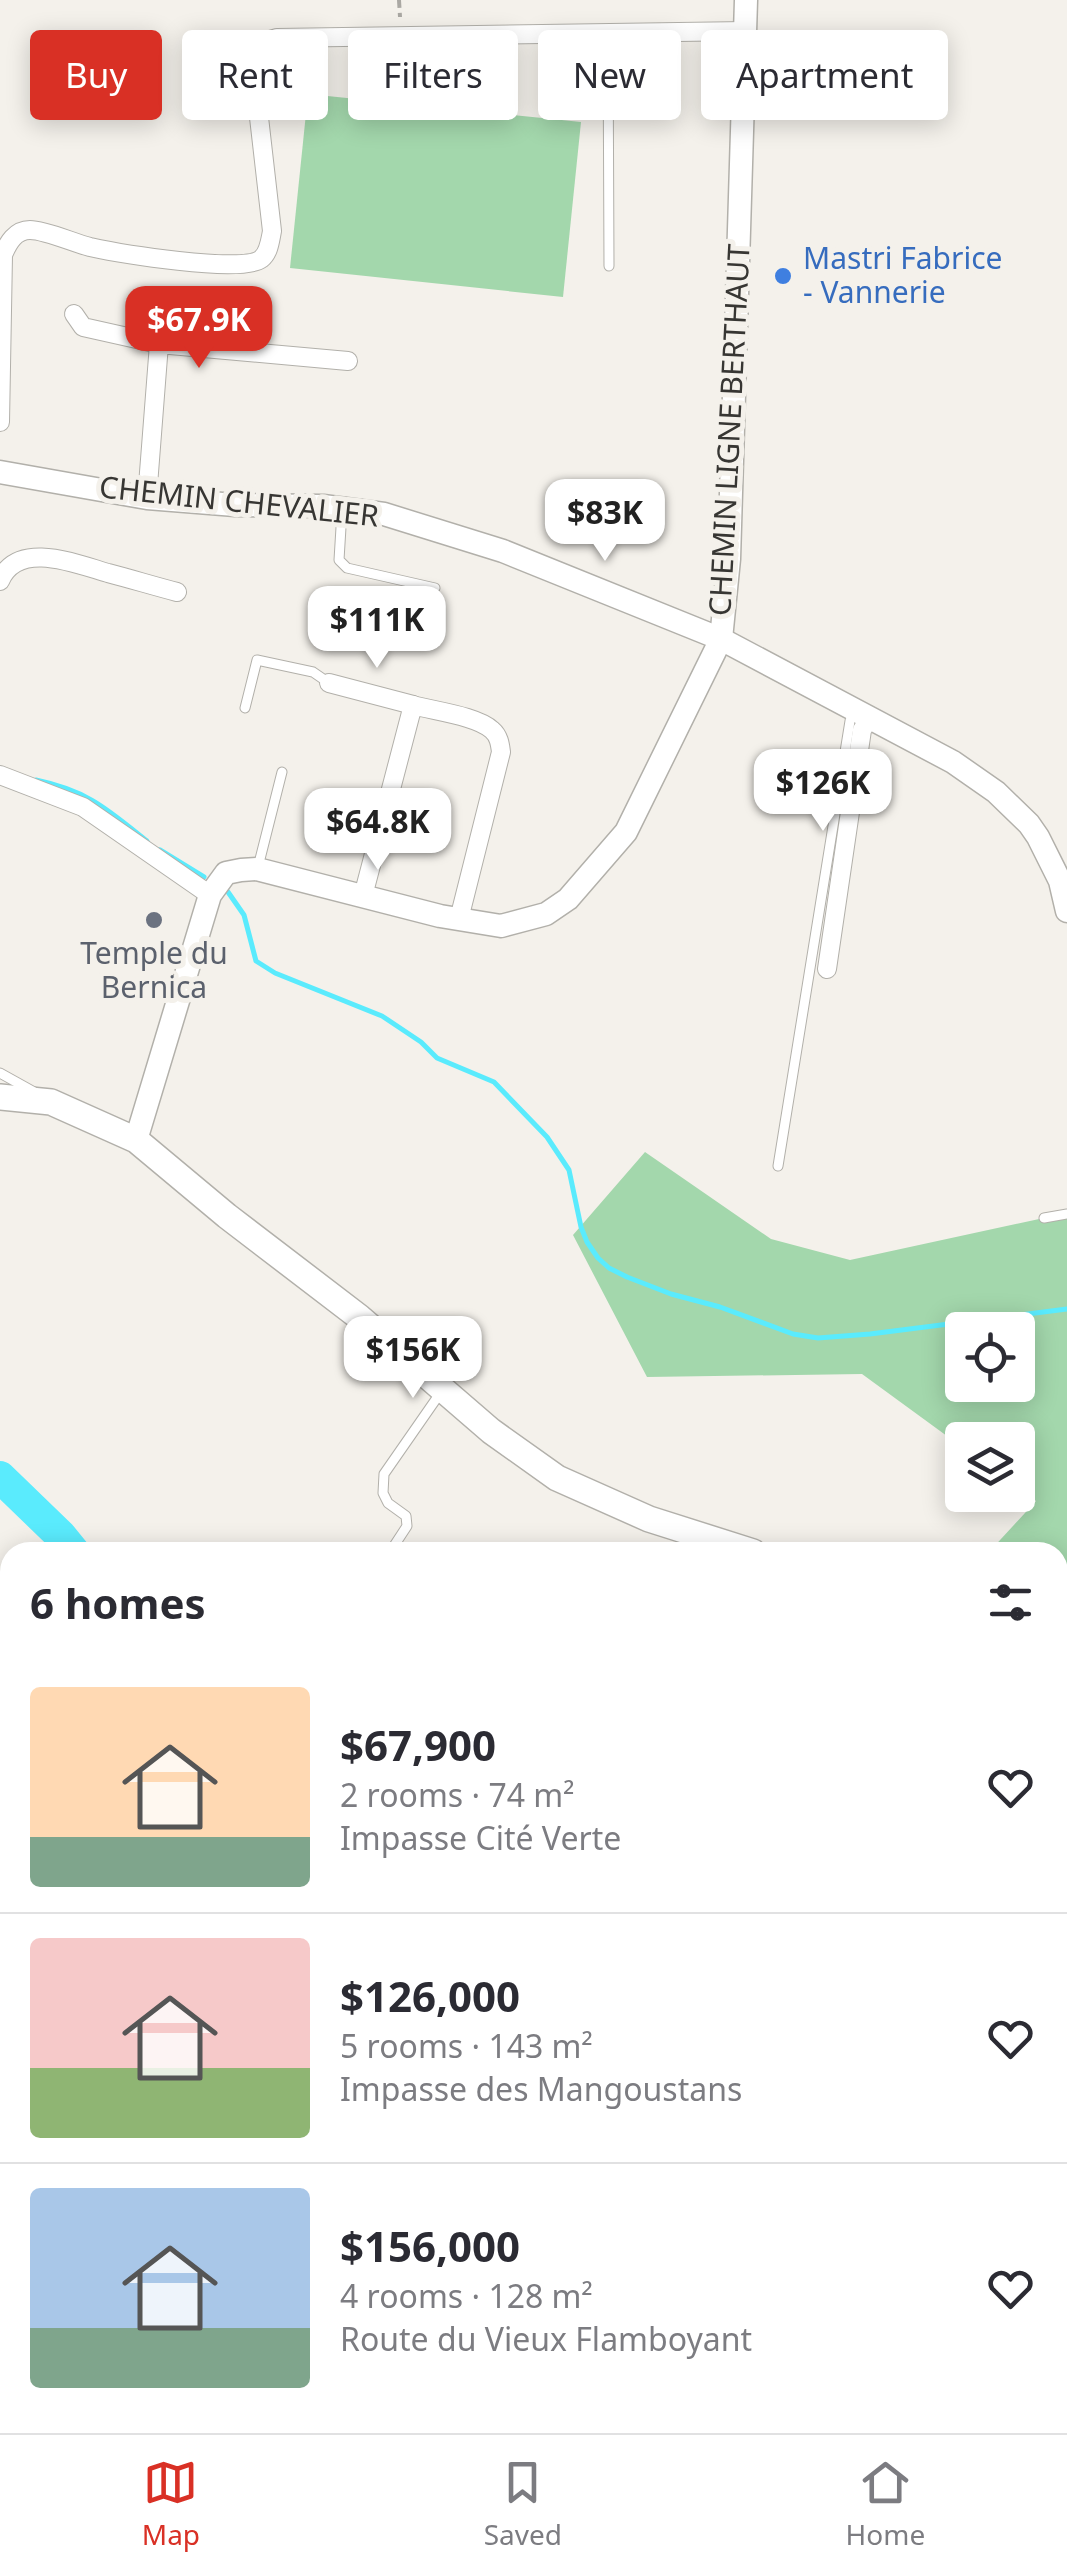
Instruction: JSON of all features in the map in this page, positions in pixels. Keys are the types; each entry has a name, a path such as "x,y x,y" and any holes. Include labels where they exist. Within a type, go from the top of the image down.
{"main road":[{"path":"0,1097 51,1102 136,1140 226,1216 359,1317 491,1431 557,1478 649,1519 721,1542"}],"street":[{"name":"CHEMIN LIGNE BERTHAUT","path":"746,0 746,30"},
{"path":"0,422 0,266 8,242 18,233 29,230 92,247 169,260 237,265 262,259 270,246 272,231 253,65 254,53 264,42 277,38 538,34"},
{"name":"CHEMIN LIGNE BERTHAUT","path":"257,869 502,926 546,914 568,899 626,832 721,639 729,559 743,120"},
{"path":"74,314 83,327 159,344 348,361"},
{"path":"147,498 159,344"},
{"name":"CHEMIN CHEVALIER","path":"0,472 147,498 234,505 323,506 384,514 503,551 721,639 953,762 996,792 1038,837 1060,881 1067,911"},
{"path":"0,581 4,570 19,561 52,557 177,592"},
{"path":"329,683 477,722 491,728 499,739 501,752 460,919"},
{"path":"363,896 413,705"},
{"path":"827,969 862,713"},
{"path":"0,774 83,807 210,896"},
{"path":"136,1140 210,896 226,873 257,869"}],"lane":[{"path":"608,120 608,266"},
{"path":"342,509 340,560 347,568 435,588"},
{"path":"245,708 257,660 313,672 329,683"},
{"path":"778,1166 850,721 862,713"},
{"path":"257,869 282,772"},
{"path":"0,1073 51,1102"},
{"path":"1044,1218 1067,1214"},
{"path":"397,1542 408,1526 406,1516 383,1493 384,1474 442,1389"}],"green space":[{"path":"328,96 348,98 348,120 518,120 518,116 581,122 563,297 290,268 305,120 328,120"},
{"path":"645,1152 771,1239 850,1260 1067,1213 1067,1542 998,1542 1026,1512 1035,1512 1035,1422 945,1422 945,1435 862,1374 647,1377 573,1235"}],"waterway":[{"path":"36,780 83,796 147,841"},
{"path":"160,850 204,877"},
{"path":"228,892 244,915 256,961 275,973 382,1016 421,1042 437,1058 494,1082 547,1137 569,1170 587,1242 609,1268 627,1277 793,1334 818,1338 1067,1309"},
{"path":"0,1477 66,1542"}],"place":[{"name":"Mastri Fabrice - Vannerie","path":"783,276"},
{"name":"Temple du Bernica","path":"154,920"}]}
